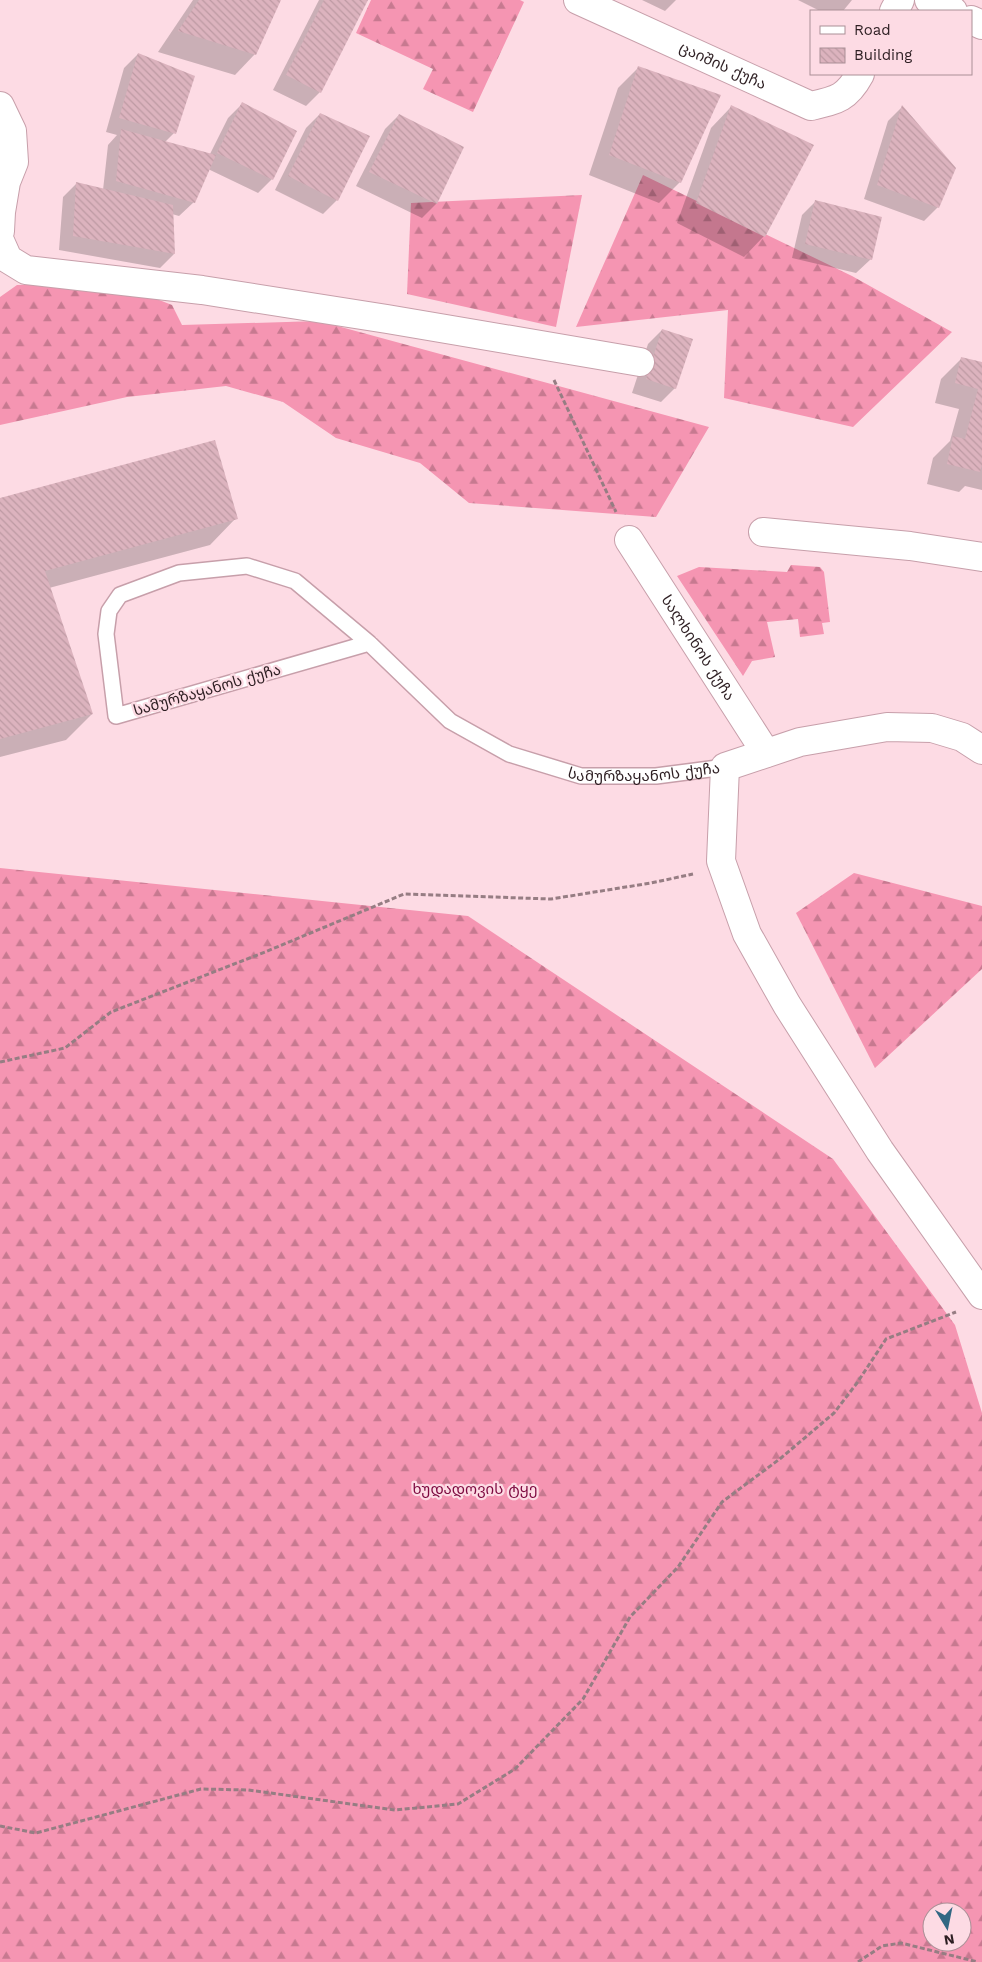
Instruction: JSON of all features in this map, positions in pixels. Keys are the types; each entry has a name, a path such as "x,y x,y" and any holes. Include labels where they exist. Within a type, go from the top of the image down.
{"street":[{"name":"ცაიშის ქუჩა","path":"578,0 811,106 833,101 852,88 859,75"},
{"path":"929,0 951,10"},
{"path":"0,106 12,131 14,162 6,182 0,231"},
{"path":"0,241 8,259 26,270 231,295 387,318 640,362"},
{"path":"763,532 910,546 982,557"},
{"name":"სალხინოს ქუჩა","path":"629,540 766,753"},
{"name":"სამურზაყანოს ქუჩა","path":"725,767 800,742 887,727 932,728 962,737 982,750"},
{"path":"725,767 721,861 747,934 787,1005 973,1302"}],"lane":[{"name":"სამურზაყანოს ქუჩა","path":"369,643 116,716 106,634 109,611 120,594 179,573 247,566 295,581 369,643 450,721 509,754 581,776 656,776 725,767"}],"path":[{"path":"550,372 629,540"},
{"path":"0,1062 65,1048 111,1012 266,952 404,894 551,899 651,883 723,867"},
{"path":"0,1826 36,1833 201,1789 248,1790 395,1810 458,1804 515,1769 583,1699 630,1617 678,1567 722,1502 781,1458 834,1413 857,1383 886,1339 973,1302"},
{"path":"858,1962 882,1946 901,1943 978,1962"}],"green space":[{"path":"371,0 520,0 524,2 473,112 423,89 433,69 356,33"},
{"path":"643,175 852,276 952,332 853,427 724,398 728,310 576,327"},
{"path":"582,195 556,327 407,294 411,203"},
{"path":"91,284 136,291 172,305 182,325 319,321 709,427 656,517 469,503 420,463 336,438 283,402 226,386 127,397 0,425 0,297 17,285"},
{"path":"791,565 820,567 824,572 830,622 822,623 824,634 800,637 798,619 767,622 775,657 752,661 743,676 677,576 699,567 787,572"},
{"name":"ხუდადოვის ტყე","path":"0,868 468,916 833,1159 955,1325 982,1413 982,1962 0,1962"},
{"path":"854,873 982,906 982,969 875,1068 796,913"}],"building":[{"path":"199,0 281,0 256,55 178,31"},
{"path":"324,0 368,0 321,93 286,75"},
{"path":"138,53 195,76 176,134 119,118"},
{"path":"638,66 721,95 681,183 609,155"},
{"path":"242,102 297,131 273,180 217,153"},
{"path":"731,105 814,145 765,237 696,203"},
{"path":"902,105 956,168 939,208 877,185"},
{"path":"320,113 370,136 338,201 288,176"},
{"path":"399,114 464,147 437,204 369,172"},
{"path":"121,129 216,155 195,203 116,181"},
{"path":"76,182 173,205 175,254 73,236"},
{"path":"815,200 882,217 872,260 805,244"},
{"path":"662,329 693,339 676,389 646,379"},
{"path":"961,357 982,362 982,465 980,472 947,464 953,436 965,439 978,389 955,383"},
{"path":"215,440 238,519 45,571 93,714 0,739 0,498"}]}
